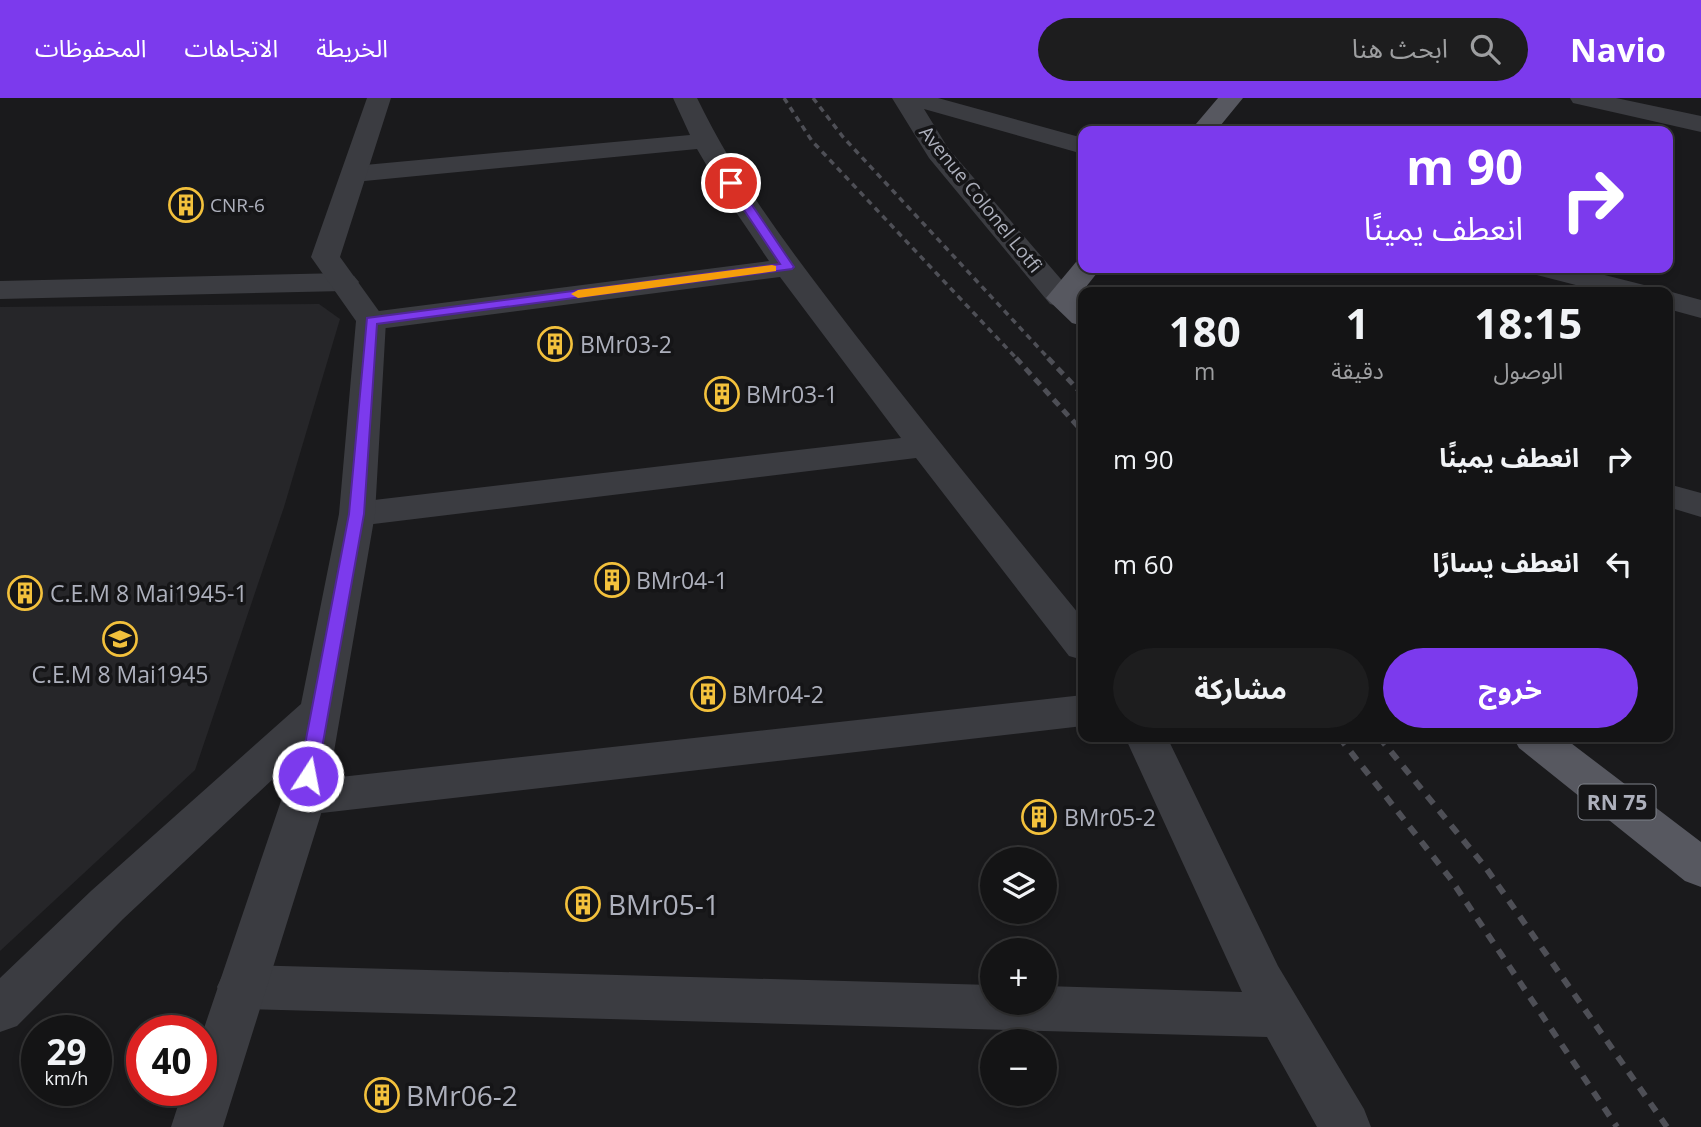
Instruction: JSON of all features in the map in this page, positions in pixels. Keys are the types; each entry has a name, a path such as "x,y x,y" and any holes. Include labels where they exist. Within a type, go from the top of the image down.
{"main road":[{"path":"1207,126 1231,98"},
{"path":"1072,308 1078,291"},
{"name":"RN 75","path":"1540,742 1701,868"}],"street":[{"path":"197,1127 304,798 357,514 371,321 325,257 379,98"},
{"path":"685,98 703,141 788,267 924,446 1078,640"},
{"name":"Avenue Colonel Lotfi","path":"904,98 938,152 1072,308"},
{"path":"910,98 1078,145"},
{"path":"1582,98 1685,120"},
{"path":"354,174 703,141"},
{"path":"371,321 788,267"},
{"path":"1567,273 1626,285"},
{"path":"0,290 344,282"},
{"path":"1673,301 1701,309"},
{"path":"357,514 924,446"},
{"path":"1673,497 1701,505"},
{"path":"0,1010 107,905 321,710"},
{"path":"304,798 1078,711"},
{"path":"1148,742 1261,981 1345,1127"},
{"path":"241,987 1280,1015"}],"shaded area":[{"name":"C.E.M 8 Mai1945","path":"319,304 340,319 284,507 195,770 0,951 0,307"}],"railway":[{"path":"784,98 812,141 1018,360"},
{"path":"813,98 843,137 1050,360"},
{"path":"1016,358 1078,426"},
{"path":"1048,358 1078,390"},
{"path":"1343,742 1450,878 1617,1127"},
{"path":"1383,742 1486,868 1667,1127"}],"slow traffic":[{"path":"578,294 772,269"}],"place":[{"name":"CNR-6","path":"186,205"},
{"name":"BMr03-2","path":"555,344"},
{"name":"BMr03-1","path":"722,394"},
{"name":"BMr04-1","path":"612,580"},
{"name":"C.E.M 8 Mai1945-1","path":"25,593"},
{"name":"C.E.M 8 Mai1945","path":"120,639"},
{"name":"BMr04-2","path":"708,694"},
{"name":"BMr05-2","path":"1039,817"},
{"name":"BMr05-1","path":"583,904"},
{"name":"BMr06-2","path":"382,1095"}],"route":[{"path":"308,776 357,514 371,321 788,267 731,183"}]}
